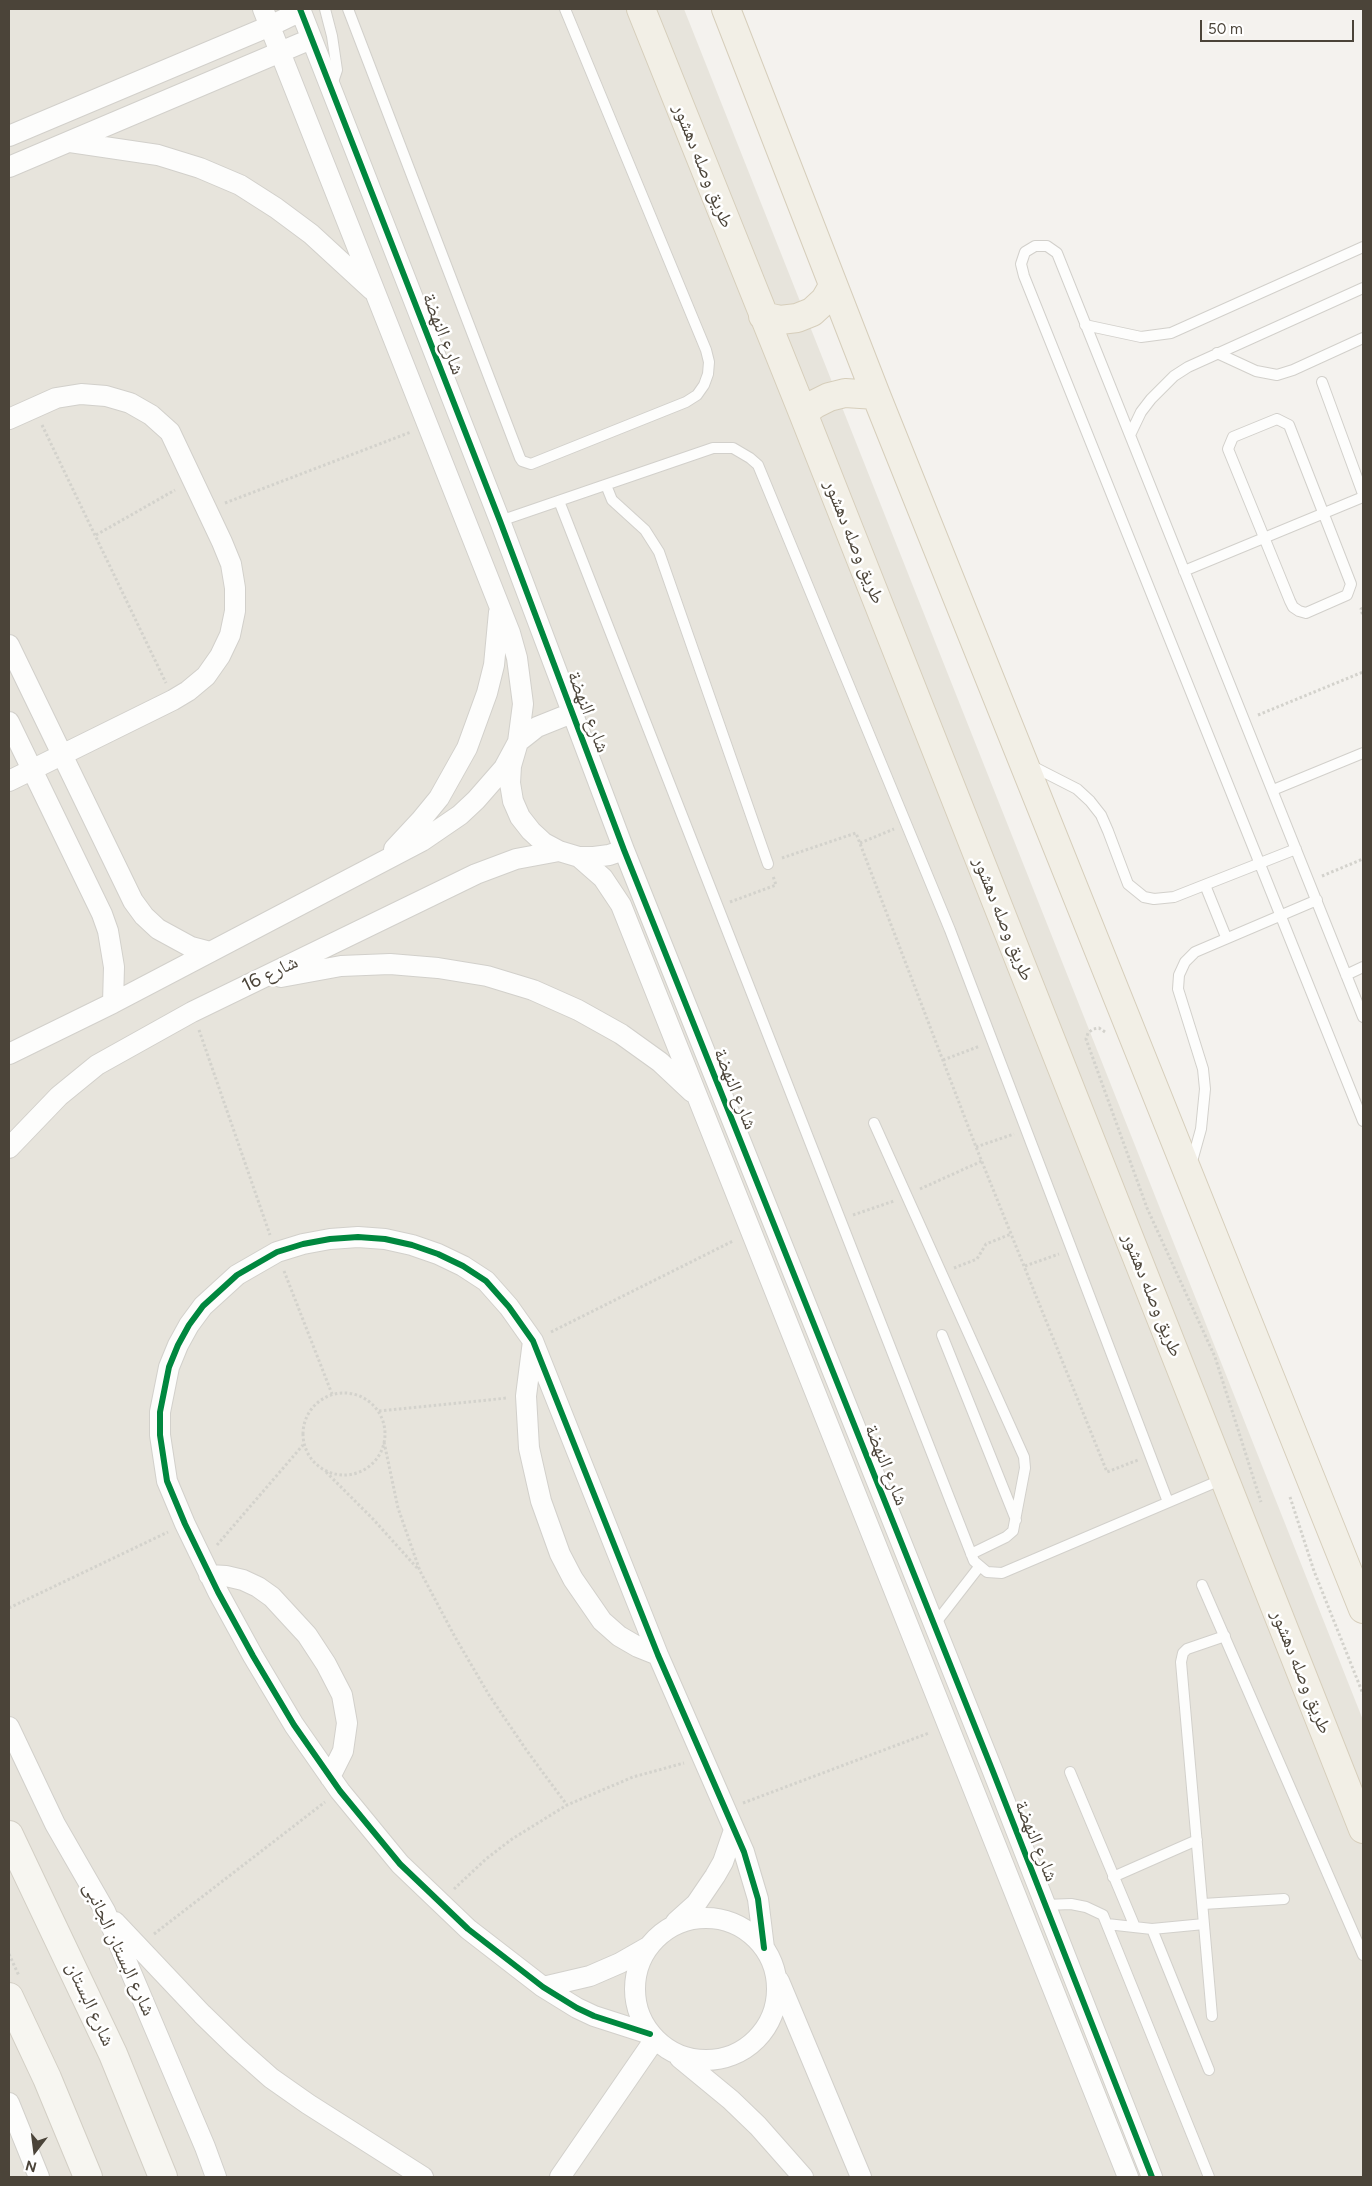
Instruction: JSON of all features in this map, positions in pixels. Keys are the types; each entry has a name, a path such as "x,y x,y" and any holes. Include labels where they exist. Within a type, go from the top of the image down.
{"main road":[{"name":"طريق وصله دهشور","path":"640,9 803,413 1363,1829"},
{"path":"726,9 876,395 1363,1609"},
{"path":"763,316 780,320 797,318 812,312 825,300 833,286"},
{"path":"803,413 815,404 845,393 876,395"}],"street":[{"name":"شارع النهضة","path":"300,10 500,522 624,850 992,1769 1152,2177"},
{"path":"9,136 266,18 300,10"},
{"path":"266,18 510,632 523,704 518,742 511,766 510,783 513,801 520,817 531,831 544,843 559,851 579,857 609,855 624,850"},
{"path":"9,167 281,54 312,39"},
{"path":"70,142 158,155 200,168 240,185 276,208 311,234 376,294"},
{"path":"9,419 56,398 80,394 106,396 130,403 152,416 170,432 231,564 236,588 235,611 230,635 220,656 206,676 188,691 173,700 9,781"},
{"path":"380,862 402,842 439,798 467,748 487,693 495,655 499,608"},
{"path":"9,645 133,901 144,916 158,929 191,947 210,952"},
{"path":"9,1054 113,1003 422,841 460,816 476,800 500,773 518,742 536,727 572,713"},
{"path":"9,722 95,898 105,923 114,967 113,1003"},
{"name":"شارع 16","path":"9,1148 59,1096 97,1065 192,1012 476,874 516,859 559,851"},
{"name":"شارع النهضة","path":"579,857 604,878 621,905 1128,2177"},
{"path":"246,986 293,974 341,966 380,965 438,968 486,976 533,990 604,1024 660,1062 696,1095 718,1087"},
{"path":"764,1948 762,1924 754,1884 734,1830 658,1655 533,1341 509,1307 486,1281 463,1266 438,1254 386,1239 358,1237 322,1240 277,1252 237,1275 203,1306 182,1338 169,1366 160,1412 162,1451 167,1481 185,1524 206,1569 273,1691 335,1784 400,1864 440,1904 505,1959 543,1987 594,2016 653,2037 673,2052 732,2100 764,2132 803,2177"},
{"path":"533,1341 526,1396 529,1448 544,1510 560,1554 573,1579 602,1621 618,1636 631,1644 658,1655"},
{"path":"206,1569 243,1580 272,1596 307,1635 326,1664 342,1695 347,1723 335,1784"},
{"name":"شارع البستان الجانبى","path":"9,1727 55,1824 105,1911 205,2146 216,2177"},
{"path":"970,1777 992,1769"},
{"path":"653,2037 639,2014 634,1991 635,1976 640,1961 658,1935 696,1904 723,1862 734,1830"},
{"name":"شارع البستان","path":"9,1834 113,2054 163,2177"},
{"path":"105,1911 229,2040 271,2078 308,2104 423,2177"},
{"path":"671,1926 696,1918 722,1919 746,1930 764,1948 861,2177"},
{"path":"543,1987 575,1981 605,1970 648,1947"},
{"path":"673,2052 685,2057 712,2060 738,2052 750,2045 764,2031 773,2013 778,1987 776,1973"},
{"path":"9,1997 47,2078 88,2177"},
{"path":"560,2177 653,2037"},
{"path":"9,2103 39,2177"}],"lane":[{"path":"325,9 332,36 337,70 331,88"},
{"path":"348,9 520,458 522,461 531,464 686,402 704,386 709,362 706,350 565,9"},
{"path":"1363,1017 1057,253 1047,246 1035,246 1025,252 1021,264 1024,276 1363,1120"},
{"path":"1085,325 1141,337 1171,333 1363,247"},
{"path":"1130,436 1141,412 1162,387 1188,367 1363,288"},
{"path":"1217,353 1256,371 1276,374 1293,370 1363,338"},
{"path":"1184,571 1324,514 1363,496 1322,382"},
{"path":"1277,419 1288,424 1324,514 1351,584 1347,595 1306,613 1293,607 1264,538 1228,449 1233,437 1277,419"},
{"path":"500,522 713,448 733,448 758,465 906,824 1072,1249 1168,1502"},
{"path":"606,485 612,500 645,530 659,552 768,864"},
{"path":"560,501 971,1554 979,1567 987,1572 1002,1573 1224,1478"},
{"path":"1273,790 1363,753"},
{"path":"1023,761 1077,789 1090,801 1101,815 1128,884 1144,897 1164,899 1296,849"},
{"path":"1205,885 1226,938"},
{"path":"1188,1173 1201,1129 1206,1089 1203,1069 1178,990 1179,976 1185,962 1195,952 1317,900"},
{"path":"1346,975 1363,967"},
{"path":"874,1123 1024,1457 1024,1468 1013,1531 1006,1537 971,1554"},
{"path":"942,1336 1016,1521"},
{"path":"934,1624 979,1567"},
{"path":"1202,1585 1363,1955"},
{"path":"1212,2016 1181,1662 1183,1653 1187,1649 1224,1636"},
{"path":"1070,1772 1134,1927"},
{"path":"1114,1877 1197,1840"},
{"path":"1203,1904 1284,1899"},
{"path":"1045,1905 1071,1904 1086,1906 1103,1916 1209,2177"},
{"path":"1107,1924 1152,1929 1204,1924"},
{"path":"1152,1929 1208,2070"}],"path":[{"path":"33,407 96,535 173,700"},
{"path":"207,510 428,425"},
{"path":"96,535 193,480"},
{"path":"1363,608 1361,609 1363,616"},
{"path":"1245,721 1363,672"},
{"path":"860,843 906,824"},
{"path":"718,906 776,885 768,864 856,833 976,1147 1107,1472 1150,1455"},
{"path":"1310,881 1363,859"},
{"path":"192,1012 277,1252 332,1394"},
{"path":"1104,1031 1099,1028 1093,1029 1088,1033 1086,1039 1147,1208 1215,1357 1262,1503"},
{"path":"943,1060 992,1042"},
{"path":"976,1147 1026,1130"},
{"path":"840,1220 907,1196 982,1160"},
{"path":"533,1341 750,1232"},
{"path":"942,1274 977,1259 986,1244 1011,1234"},
{"path":"1025,1266 1072,1249"},
{"path":"323,1470 344,1476 366,1469 381,1453 385,1432 378,1411 373,1404 358,1395 340,1392 332,1394 316,1403 305,1418 302,1436 303,1445 308,1455 323,1470 373,1519 420,1572"},
{"path":"378,1411 526,1396"},
{"path":"384,1442 398,1508 420,1572 489,1695 567,1805"},
{"path":"206,1569 303,1445"},
{"path":"9,1608 185,1524"},
{"path":"725,1810 948,1725"},
{"path":"440,1904 462,1881 512,1839 567,1805 633,1777 703,1759"},
{"path":"138,1946 335,1784"}],"shaded area":[{"path":"9,9 684,9 1363,1720 1363,2177 9,2177"}],"cycle path":[{"path":"300,9 500,521 624,850 992,1769 1152,2177"},
{"path":"650,2034 594,2016 543,1987 468,1929 400,1864 340,1791 294,1725 218,1592 185,1524 167,1481 160,1435 160,1412 169,1367 189,1325 203,1306 237,1275 277,1252 303,1244 330,1239 358,1237 385,1239 412,1245 438,1254 463,1266 486,1281 509,1307 533,1341 658,1655 744,1852 758,1899 764,1948"}]}
